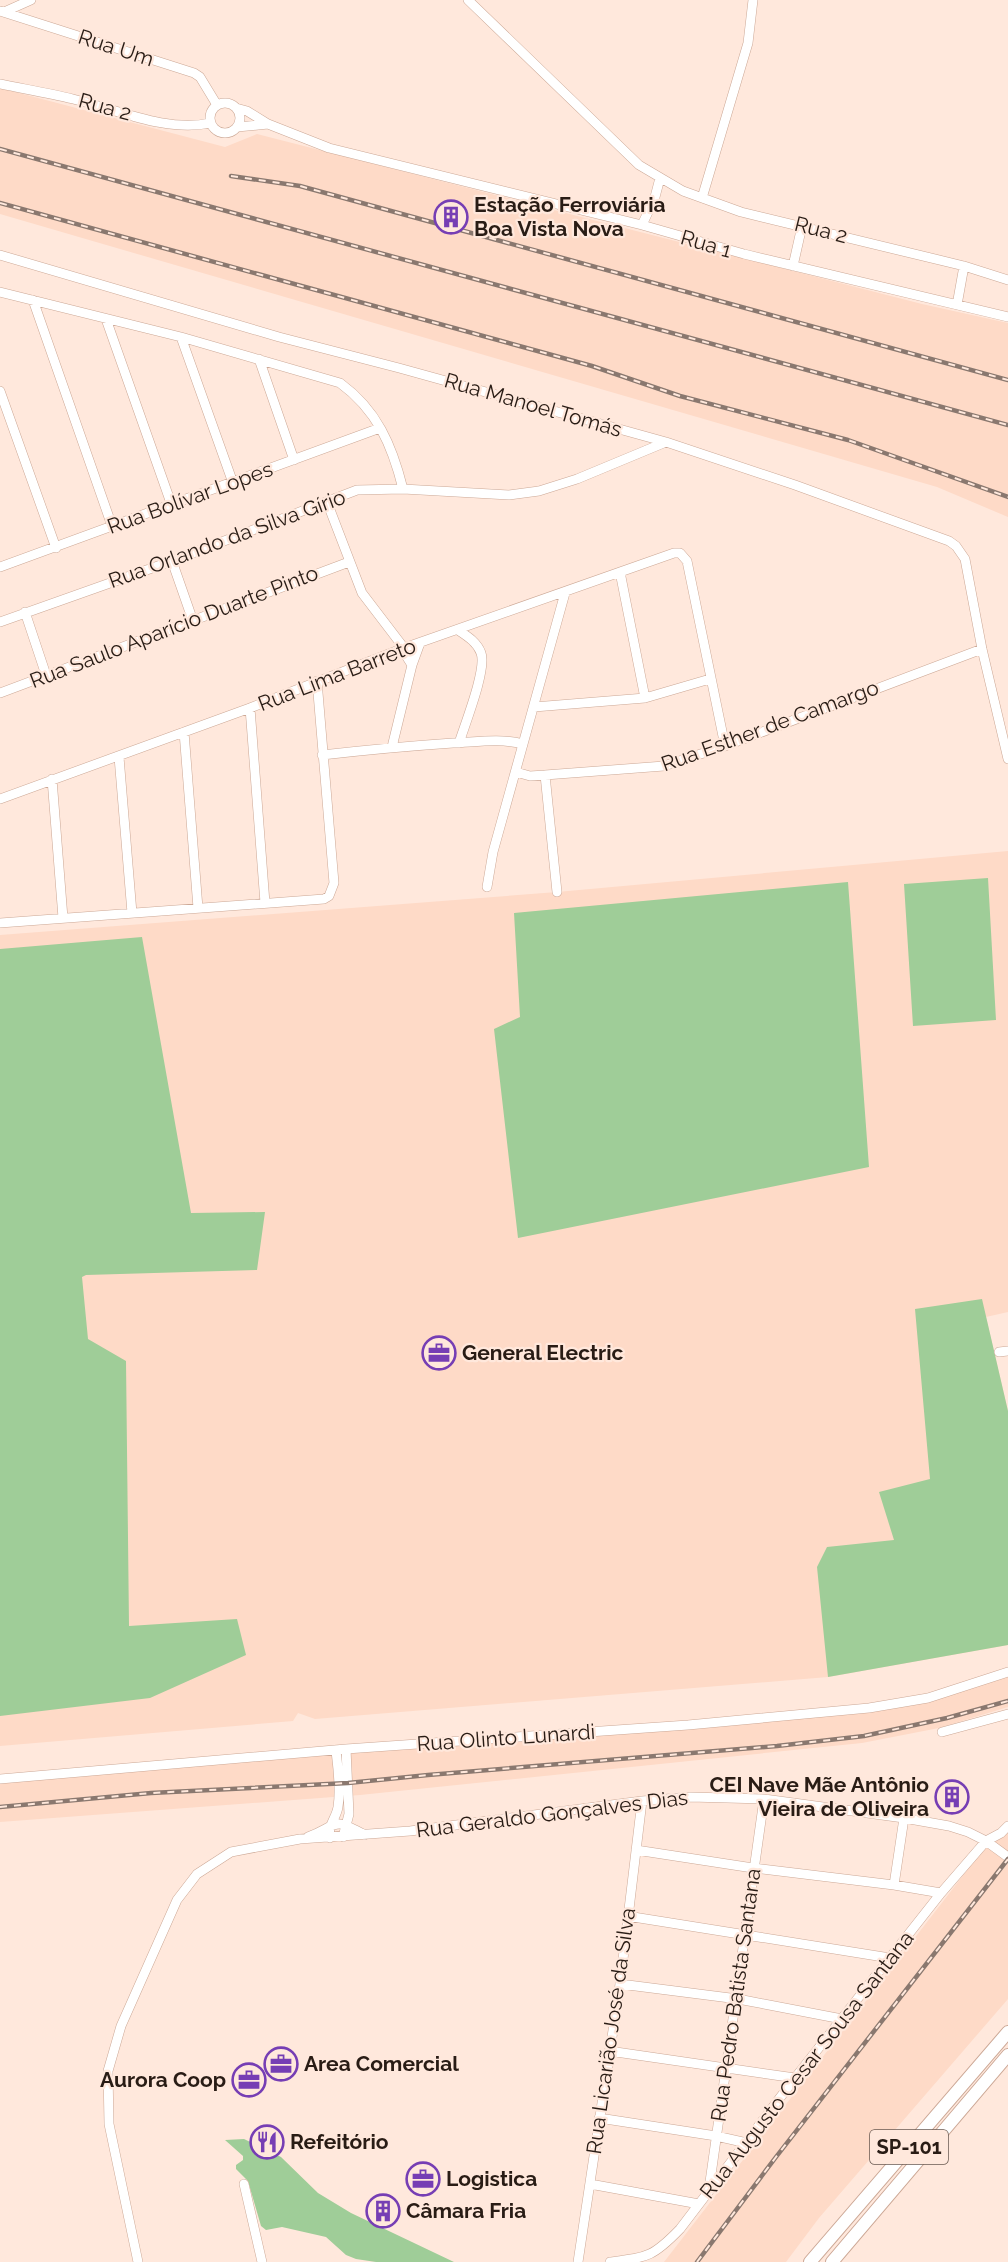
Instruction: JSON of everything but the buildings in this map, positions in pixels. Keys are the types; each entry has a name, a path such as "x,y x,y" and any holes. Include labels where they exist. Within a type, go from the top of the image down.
{"highway":[{"name":"SP-101","path":"810,2262 1008,2032"},
{"name":"SP-101","path":"832,2262 1008,2055"}],"street":[{"path":"2,11 31,0"},
{"name":"Rua 2","path":"468,0 639,165 683,191 741,212 964,266 1008,280"},
{"path":"702,198 748,43 753,0"},
{"name":"Rua Um","path":"2,11 194,73 200,77 217,105"},
{"name":"Rua 2","path":"0,84 74,99 170,124 193,127 210,123"},
{"path":"223,102 231,103 236,108 240,114 237,127 231,132 222,133 215,130 210,123 210,113 217,105 223,102"},
{"name":"Rua 1","path":"236,108 247,111 268,124 329,148 642,225 793,266 1008,317"},
{"name":"Rua 1","path":"237,127 268,124"},
{"path":"642,225 655,198 660,178"},
{"path":"793,266 802,225"},
{"name":"Rua Manoel Tomás","path":"0,255 279,337 666,442 795,485 950,541 965,559 982,649 1008,759"},
{"path":"957,305 964,266"},
{"path":"0,292 181,337 340,383 358,396 371,412 396,462 403,489"},
{"path":"33,300 112,526"},
{"path":"106,319 172,506"},
{"path":"181,337 233,483"},
{"path":"259,359 294,460"},
{"path":"0,391 56,548"},
{"name":"Rua Bolívar Lopes","path":"1,565 56,548 380,428"},
{"name":"Rua Orlando da Silva Gírio","path":"0,622 172,561 357,490 403,489 500,495 539,491 578,479 666,442"},
{"path":"327,502 362,593 404,648 412,665"},
{"name":"Rua Lima Barreto","path":"0,800 250,708 404,648 674,553 680,554 687,561 710,680"},
{"path":"172,561 193,621"},
{"name":"Rua Saulo Aparício Duarte Pinto","path":"0,693 349,562"},
{"path":"620,572 645,698"},
{"path":"487,887 493,852 565,593"},
{"path":"25,612 46,675"},
{"path":"470,626 471,638"},
{"path":"458,630 471,638 479,648 483,663 459,743"},
{"path":"392,747 412,665 420,644"},
{"name":"Rua Esther de Camargo","path":"516,772 530,776 664,766 725,746 982,649"},
{"path":"534,707 645,698 710,680 725,746"},
{"path":"0,923 324,899 329,896 334,883 317,681"},
{"path":"250,708 265,903"},
{"path":"184,732 198,908"},
{"path":"322,755 392,747 508,740 523,744"},
{"path":"119,757 132,913"},
{"path":"545,775 557,892"},
{"path":"52,779 63,918"},
{"name":"Rua Olinto Lunardi","path":"0,1779 341,1750 688,1725 869,1708 928,1698 1008,1672"},
{"path":"942,1732 1008,1714"},
{"path":"330,1838 331,1824 336,1816 339,1801 341,1750"},
{"path":"341,1750 349,1802 347,1825 343,1837"},
{"name":"Rua Geraldo Gonçalves Dias","path":"300,1839 365,1835 690,1797 764,1799 949,1826 986,1841 1008,1857"},
{"name":"Rua Pedro Batista Santana","path":"709,2192 738,1999 753,1868 764,1799"},
{"name":"Rua Licarião José da Silva","path":"578,2262 620,1984 642,1801"},
{"path":"894,1885 904,1818"},
{"path":"331,1824 336,1822 347,1825 365,1835"},
{"name":"Rua Geraldo Gonçalves Dias","path":"138,2262 109,2124 108,2071 115,2041 170,1914 186,1886 197,1874 231,1852 300,1839 321,1832 331,1824"},
{"name":"Rua Augusto Cesar Sousa Santana","path":"610,2262 641,2258 660,2250 680,2229 795,2078 941,1893 986,1841 1001,1833 1008,1826"},
{"path":"636,1850 941,1893"},
{"path":"627,1916 890,1958"},
{"path":"620,1984 738,1999 842,2019"},
{"path":"609,2051 795,2078"},
{"path":"599,2118 747,2143"},
{"path":"244,2184 262,2262"},
{"path":"590,2184 699,2204"}],"shaded area":[{"path":"0,88 225,147 257,134 922,304 1008,323 1008,517 937,487 0,214"},
{"name":"General Electric","path":"1008,851 1008,1312 986,1317 1008,1411 1008,1645 828,1677 315,1719 298,1713 293,1721 0,1746 0,935 557,892"},
{"path":"1008,1672 1008,1707 939,1728 862,1743 360,1795 0,1822 0,1779 688,1725 928,1698"},
{"path":"1008,1823 1008,1999 819,2218 786,2262 664,2262 975,1860"}],"green space":[{"path":"988,878 996,1020 913,1026 904,884"},
{"path":"848,882 869,1167 518,1238 494,1029 520,1017 514,913"},
{"path":"142,937 191,1213 265,1212 257,1270 86,1275 82,1277 88,1339 126,1361 129,1626 237,1619 246,1655 150,1698 0,1716 0,949"},
{"path":"982,1299 1008,1411 1008,1645 828,1677 817,1567 827,1547 894,1540 879,1492 930,1479 915,1309"},
{"path":"244,2139 281,2157 318,2193 351,2213 454,2262 376,2262 356,2259 346,2255 326,2237 282,2227 266,2230 261,2226 248,2181 236,2169 236,2165 243,2160 243,2156 225,2140"}],"railway":[{"path":"0,149 1008,425"},
{"path":"231,176 300,186 1008,380"},
{"path":"0,203 592,366 680,396 848,440 1008,497"},
{"path":"0,1807 151,1793 348,1783 777,1746 864,1736 947,1718 1008,1701"},
{"path":"697,2262 1008,1859"}],"place":[{"name":"Estação Ferroviária Boa Vista Nova","path":"451,217"},
{"name":"General Electric","path":"439,1353"},
{"name":"CEI Nave Mãe Antônio Vieira de Oliveira","path":"952,1797"},
{"name":"Area Comercial","path":"281,2064"},
{"name":"Aurora Coop","path":"249,2080"},
{"name":"Refeitório","path":"267,2142"},
{"name":"Logistica","path":"423,2179"},
{"name":"Câmara Fria","path":"383,2211"}]}
